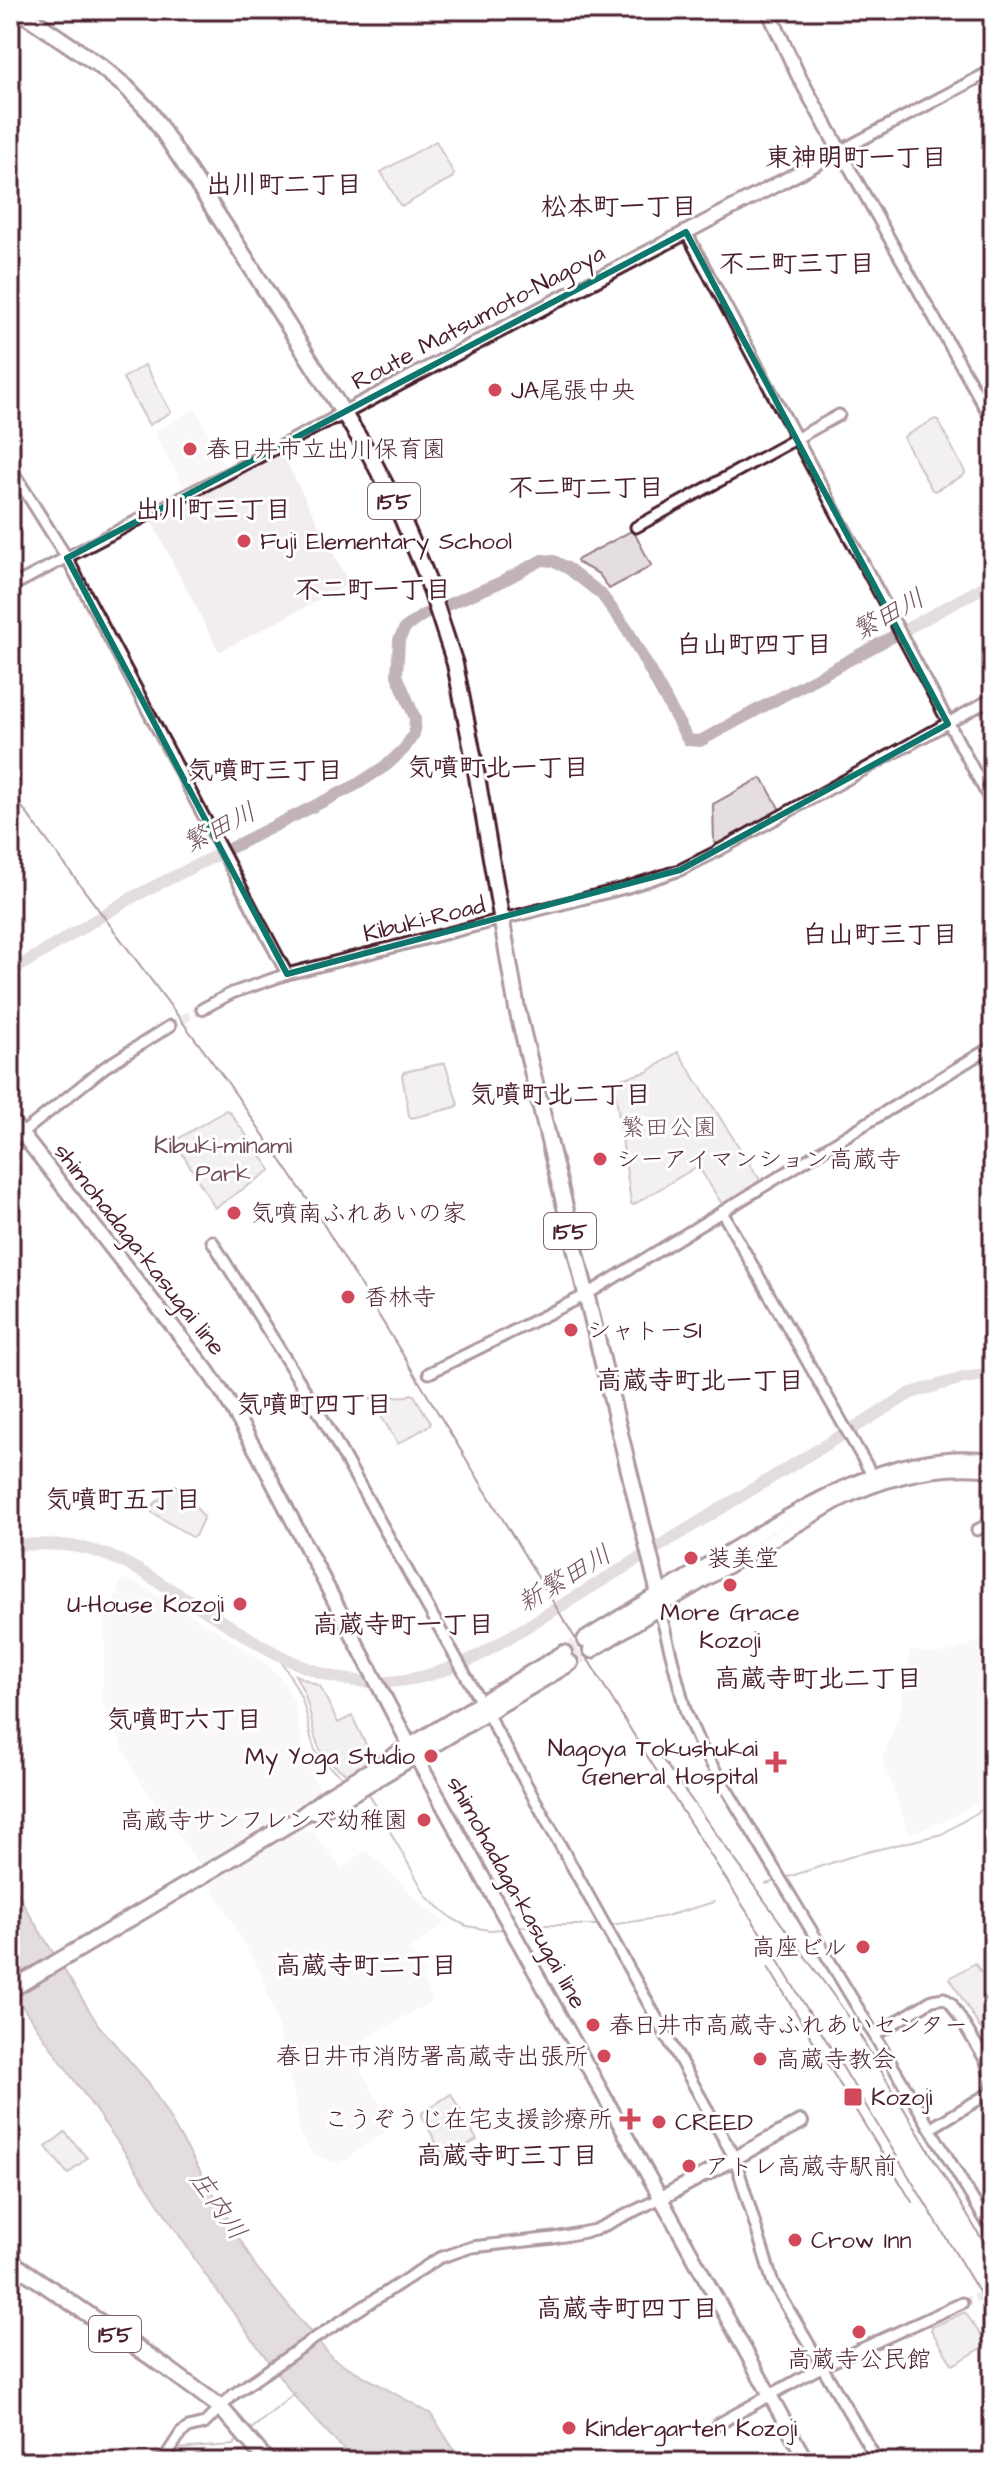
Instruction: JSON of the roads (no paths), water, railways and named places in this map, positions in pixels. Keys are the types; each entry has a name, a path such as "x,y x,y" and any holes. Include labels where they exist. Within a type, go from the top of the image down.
{"highway":[{"name":"155","path":"18,10 99,65 150,112 340,415"},
{"name":"155","path":"10,13 93,70 142,117 340,415 370,455 399,511 439,622 463,704 517,1009 582,1296 657,1600"},
{"path":"588,1645 657,1600"},
{"path":"10,1990 299,1818 334,1804 413,1751 567,1658"},
{"name":"155","path":"10,2261 220,2407 268,2462"}],"main road":[{"path":"768,10 798,75 840,151"},
{"name":"Route Matsumoto-Nagoya","path":"340,415 840,151"},
{"name":"shimohadaga-kasugai line","path":"10,1119 226,1398 413,1751 807,2462"},
{"path":"657,1600 875,1479 927,1461 953,1458 993,1460"},
{"path":"875,1479 930,1471 993,1470"},
{"path":"661,2198 801,2122"}],"street":[{"path":"993,70 840,151 993,422"},
{"path":"686,232 993,806"},
{"path":"10,587 340,415"},
{"path":"636,527 839,415"},
{"path":"10,467 67,558 287,974"},
{"name":"Kibuki-Road","path":"202,1009 232,993 287,974 625,888 680,870 993,698"},
{"path":"10,1143 105,1067 170,1026"},
{"path":"429,1373 582,1296 993,1046"},
{"path":"722,1212 875,1479"},
{"path":"212,1241 323,1419 735,2159 773,2283 878,2462"},
{"path":"977,1530 993,1522"},
{"path":"657,1600 686,1713 700,1745 993,2233"},
{"path":"875,2035 932,2000 944,1998 951,2003 989,2064 993,2091 931,2128"},
{"path":"162,2462 174,2441 188,2428 204,2424 234,2394 439,2258 455,2251 494,2244 595,2230 661,2198"},
{"path":"718,2424 821,2367 962,2303"}],"water":[{"name":"庄内川","path":"10,1877 26,1909 99,2026 149,2083 256,2267 332,2358 431,2414 453,2448 471,2462 355,2462 294,2396 202,2270 124,2151 10,1989"}],"waterway":[{"name":"繁田川","path":"10,972 133,897 356,785 387,765 414,734 415,718 397,675 399,640 405,628 423,615 499,583 542,560 554,561 569,569 601,594 627,629 688,740 700,741 993,582"},
{"name":"新繁田川","path":"10,1545 67,1545 90,1549 140,1571 252,1640 320,1673 355,1681 393,1682 434,1673 480,1655 911,1393 963,1378 993,1374"},
{"path":"276,1653 301,1696 316,1752 343,1777"},
{"path":"369,1794 427,1897 453,1919 467,1926 504,1929"},
{"path":"785,1878 859,1854 942,1834 993,1803"},
{"path":"766,1884 775,1881"},
{"path":"610,1925 663,1917 714,1902"},
{"path":"518,1927 600,1925"},
{"path":"249,2431 295,2393"},
{"path":"175,2449 233,2445 238,2440"},
{"path":"147,2462 165,2451"}],"tunnel":[{"path":"170,1026 202,1009"},
{"path":"564,1653 585,1640"},
{"path":"570,1663 591,1650"},
{"path":"962,2303 993,2292"}],"railway":[{"path":"10,791 228,1083 316,1212 640,1745 772,1951 993,2315"},
{"path":"659,1755 849,2017 993,2258"},
{"path":"768,1967 912,2202"}],"place":[{"name":"JA尾張中央","path":"495,390"},
{"name":"春日井市立出川保育園","path":"190,449"},
{"name":"Fuji Elementary School","path":"244,541"},
{"name":"シーアイマンション高蔵寺","path":"600,1159"},
{"name":"気噴南ふれあいの家","path":"234,1213"},
{"name":"香林寺","path":"348,1297"},
{"name":"シャトーSI","path":"571,1330"},
{"name":"装美堂","path":"691,1558"},
{"name":"More Grace Kozoji","path":"730,1585"},
{"name":"U-House Kozoji","path":"240,1604"},
{"name":"My Yoga Studio","path":"431,1756"},
{"name":"Nagoya Tokushukai General Hospital","path":"776,1762"},
{"name":"高蔵寺サンフレンズ幼稚園","path":"424,1820"},
{"name":"高座ビル","path":"863,1947"},
{"name":"春日井市高蔵寺ふれあいセンター","path":"593,2025"},
{"name":"春日井市消防署高蔵寺出張所","path":"604,2056"},
{"name":"高蔵寺教会","path":"760,2059"},
{"name":"Kozoji","path":"853,2097"},
{"name":"こうぞうじ在宅支援診療所","path":"630,2119"},
{"name":"CREED","path":"659,2122"},
{"name":"アトレ高蔵寺駅前","path":"689,2166"},
{"name":"Crow Inn","path":"795,2240"},
{"name":"高蔵寺公民館","path":"859,2332"},
{"name":"Kindergarten Kozoji","path":"569,2428"}],"district":[{"name":"東神明町一丁目","path":"856,157"},
{"name":"出川町二丁目","path":"284,184"},
{"name":"松本町一丁目","path":"619,206"},
{"name":"不二町三丁目","path":"797,263"},
{"name":"不二町二丁目","path":"586,487"},
{"name":"出川町三丁目","path":"213,509"},
{"name":"不二町一丁目","path":"373,589"},
{"name":"白山町四丁目","path":"754,644"},
{"name":"気噴町北一丁目","path":"498,767"},
{"name":"気噴町三丁目","path":"265,770"},
{"name":"白山町三丁目","path":"880,934"},
{"name":"気噴町北二丁目","path":"560,1094"},
{"name":"高蔵寺町北一丁目","path":"700,1380"},
{"name":"気噴町四丁目","path":"314,1404"},
{"name":"気噴町五丁目","path":"123,1499"},
{"name":"高蔵寺町一丁目","path":"403,1624"},
{"name":"高蔵寺町北二丁目","path":"818,1678"},
{"name":"気噴町六丁目","path":"184,1719"},
{"name":"高蔵寺町二丁目","path":"366,1965"},
{"name":"高蔵寺町三丁目","path":"507,2155"},
{"name":"高蔵寺町四丁目","path":"627,2308"}],"park label":[{"name":"繁田公園","path":"669,1127"},
{"name":"Kibuki-minami Park","path":"223,1159"}]}
